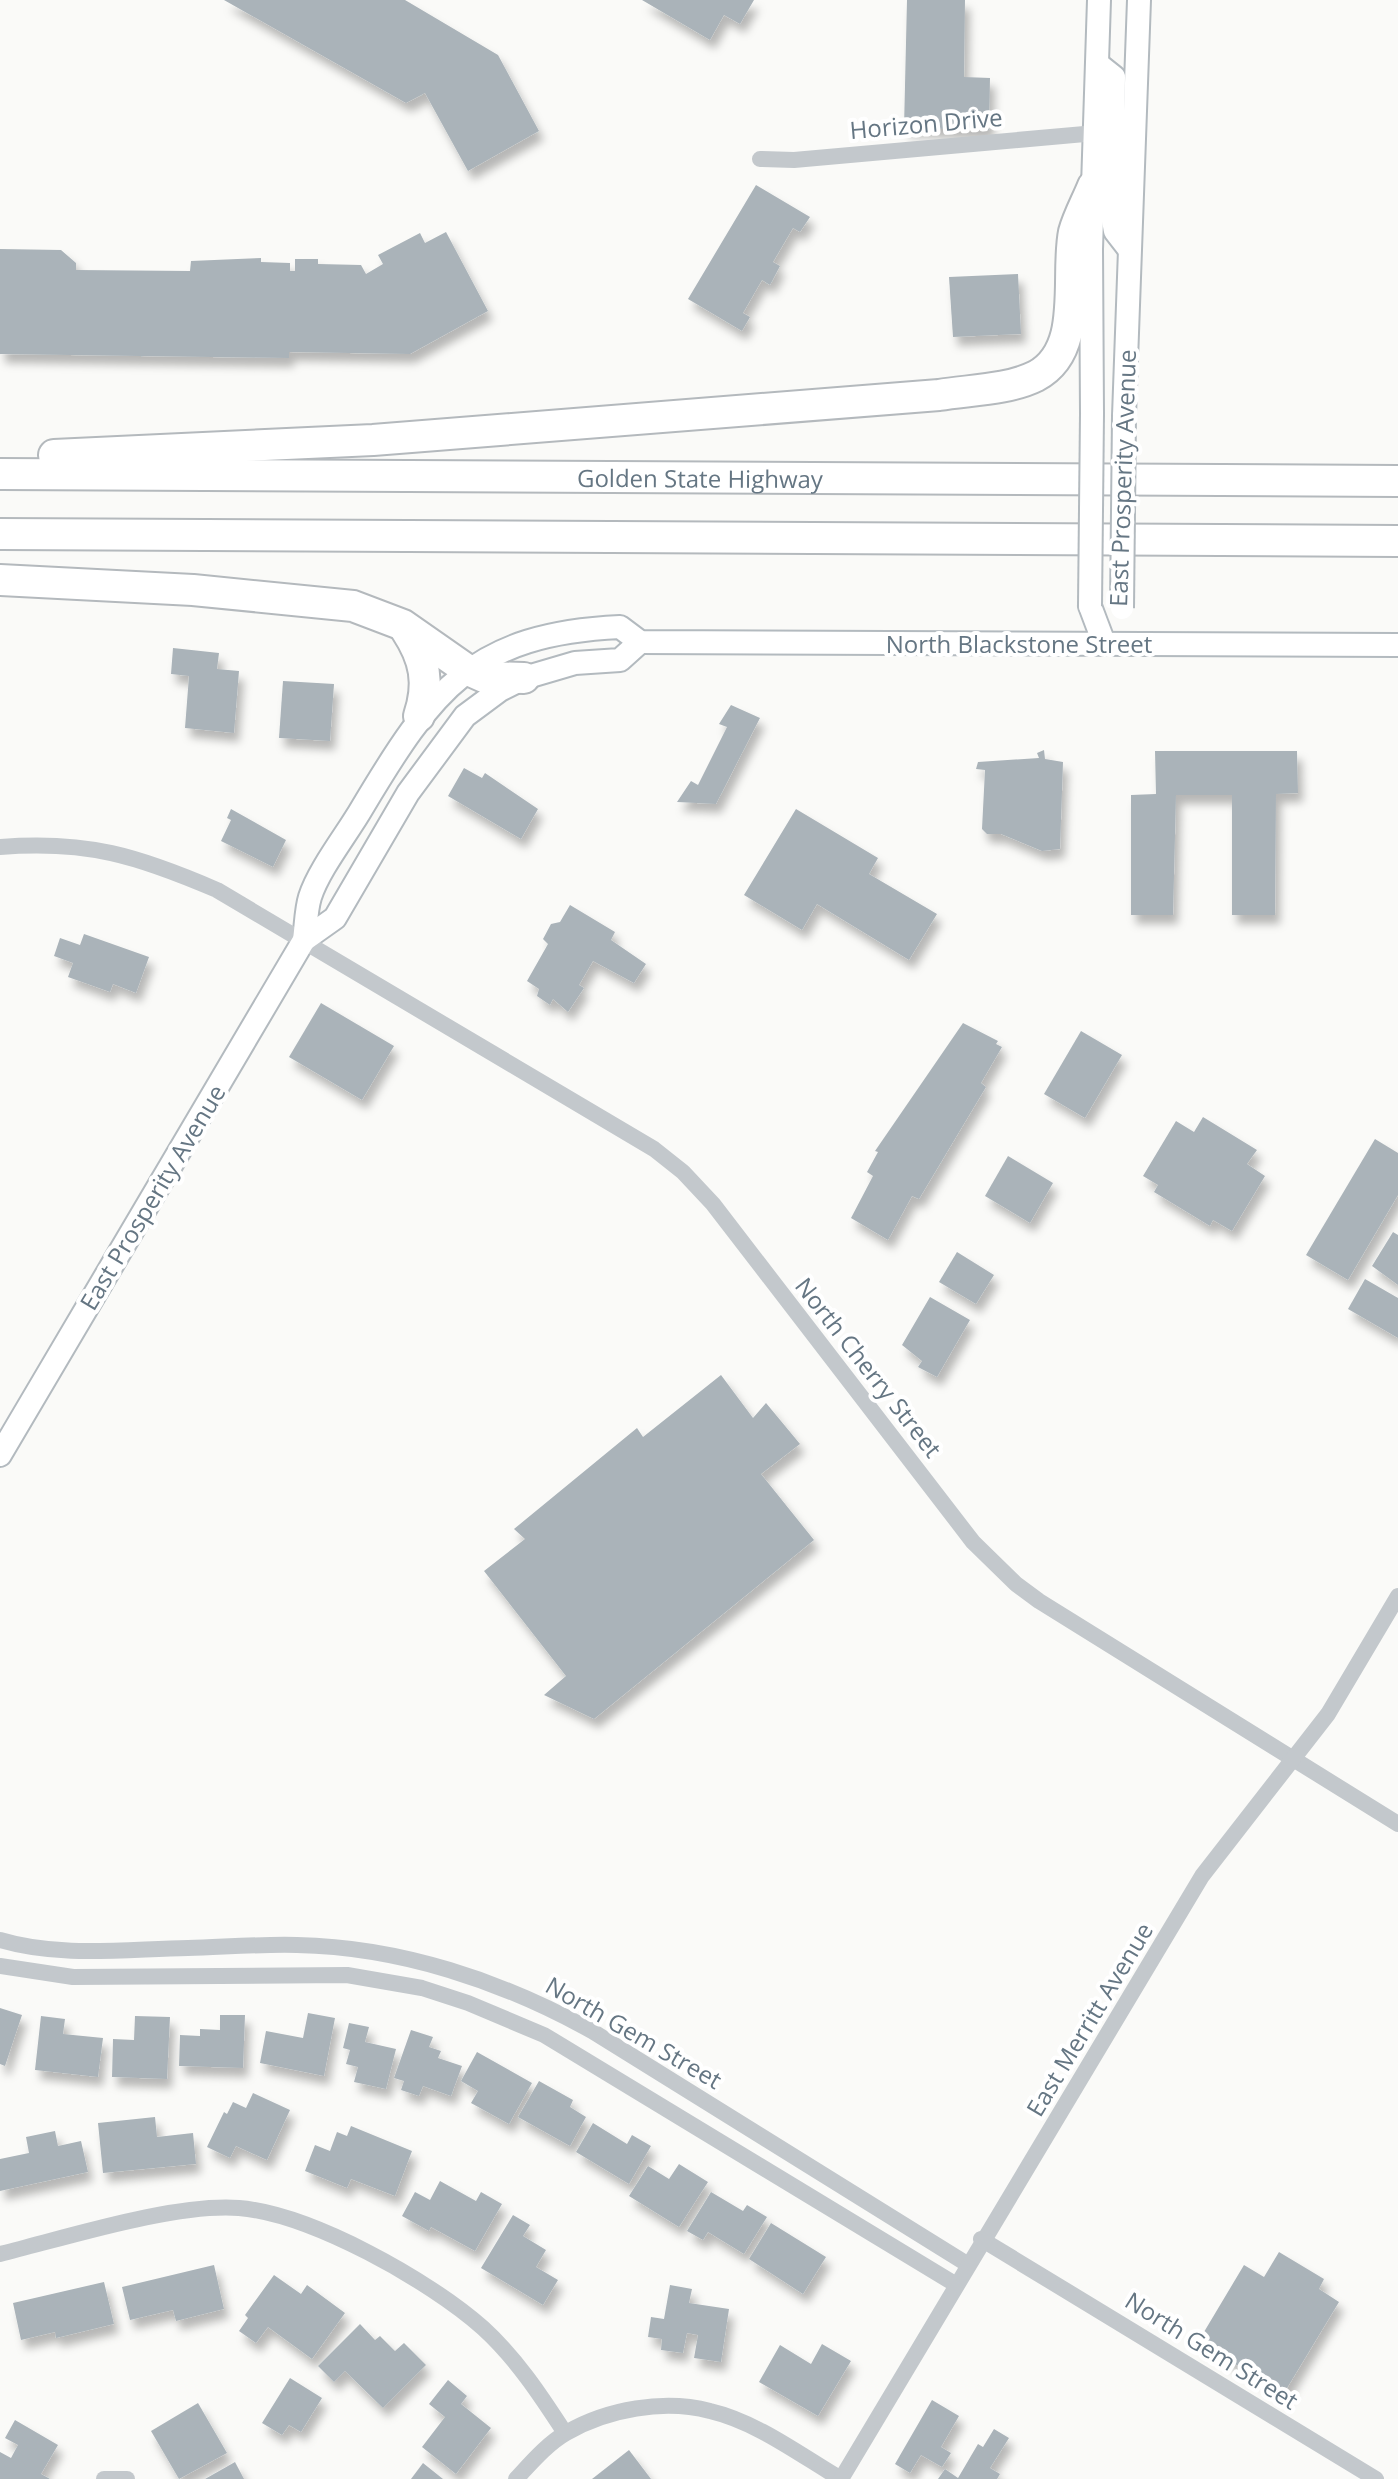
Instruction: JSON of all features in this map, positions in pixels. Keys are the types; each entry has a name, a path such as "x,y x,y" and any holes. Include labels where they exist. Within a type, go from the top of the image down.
{"highway":[{"path":"0,459 373,440 939,395 1015,383 1037,375 1050,364 1065,336 1074,232 1093,186"},
{"name":"Golden State Highway","path":"0,474 1398,481"},
{"path":"0,534 1398,541"},
{"path":"0,580 193,590 363,609 403,625 466,669 484,677 524,678"},
{"path":"403,625 424,665 426,696 419,716"}],"main road":[{"name":"East Prosperity Avenue","path":"1099,0 1093,186 1090,606 1104,643"},
{"name":"East Prosperity Avenue","path":"1104,643 1122,608 1124,416 1139,0"},
{"path":"1099,65 1114,77 1112,215 1115,231 1129,249"},
{"name":"North Blackstone Street","path":"466,669 511,646 570,630 620,627 640,642 1398,645"},
{"name":"North Blackstone Street","path":"524,678 575,663 620,660 640,642"},
{"name":"East Prosperity Avenue","path":"0,1455 304,940 310,897 419,716 466,669"},
{"name":"East Prosperity Avenue","path":"304,940 335,918 408,793 452,730 479,704 524,678"}],"street":[{"name":"Horizon Drive","path":"760,159 794,160 1096,133"},
{"name":"North Cherry Street","path":"0,847 36,844 105,849 217,890 611,1121 683,1172 713,1204 973,1542 995,1565 1039,1601 1398,1824"},
{"name":"East Merritt Avenue","path":"841,2479 981,2239 1076,2090 1202,1876 1328,1714 1398,1596"},
{"name":"North Gem Street","path":"0,1940 68,1951 328,1947 385,1955 469,1976 527,1998 592,2031 967,2264"},
{"name":"North Gem Street","path":"0,1966 73,1977 347,1975 422,1988 468,2003 544,2035 955,2284"},
{"path":"0,2254 171,2214 237,2208 282,2216 335,2236 416,2282 482,2327 507,2353 565,2433"},
{"name":"North Gem Street","path":"981,2239 1376,2479"},
{"path":"516,2479 565,2433 639,2408 678,2406 710,2411 749,2426 841,2479"},
{"path":"104,2479 127,2479"}],"building":[{"path":"224,0 405,0 498,55 539,131 468,171 425,93 406,103"},
{"path":"642,0 754,0 740,24 724,15 710,40"},
{"path":"907,0 965,0 964,77 990,78 989,130 904,128"},
{"path":"756,185 810,217 800,232 793,228 773,262 780,266 770,285 762,280 743,313 750,317 742,331 688,299"},
{"path":"446,232 488,311 410,354 289,352 289,358 0,354 0,249 61,250 76,263 76,270 190,271 191,261 261,258 261,262 290,263 290,271 295,271 295,259 318,259 318,264 361,265 366,274 383,264 378,255 420,233 425,243"},
{"path":"1018,274 1021,334 953,337 949,277"},
{"path":"173,648 219,653 217,669 239,671 234,733 185,728 189,676 171,674"},
{"path":"283,681 334,684 330,741 279,738"},
{"path":"731,705 760,718 716,804 677,802 691,781 698,785 727,727 719,724"},
{"path":"1044,750 1045,759 1063,762 1060,849 1042,851 1001,834 987,834 982,829 985,770 976,769 978,762 1039,758 1037,753"},
{"path":"1155,751 1297,751 1298,793 1276,794 1275,915 1232,915 1232,795 1176,795 1173,915 1131,915 1131,795 1156,794"},
{"path":"464,768 482,778 485,773 538,809 521,839 448,796"},
{"path":"231,809 286,840 273,867 221,841 231,820 227,818"},
{"path":"796,809 878,858 869,874 937,914 909,960 817,904 802,930 744,895"},
{"path":"570,905 615,932 611,940 646,964 634,983 593,961 579,985 584,988 568,1012 553,999 550,1005 537,996 539,989 527,981 548,944 543,939 551,924 560,922"},
{"path":"84,934 149,957 136,993 113,984 110,992 68,977 73,963 54,956 60,938 80,945"},
{"path":"321,1003 394,1046 362,1100 289,1057"},
{"path":"963,1023 998,1041 996,1044 1002,1047 981,1083 986,1087 919,1199 912,1196 888,1240 851,1218 873,1176 867,1172 878,1152 875,1151"},
{"path":"1081,1031 1122,1055 1085,1118 1044,1094"},
{"path":"1203,1117 1257,1150 1247,1164 1265,1176 1232,1231 1213,1220 1210,1226 1154,1192 1158,1185 1143,1176 1176,1121 1194,1132"},
{"path":"1375,1139 1398,1153 1398,1195 1348,1280 1306,1255"},
{"path":"1008,1156 1053,1183 1030,1223 985,1196"},
{"path":"1393,1232 1398,1235 1398,1285 1372,1266"},
{"path":"957,1252 994,1275 976,1304 939,1282"},
{"path":"1365,1279 1398,1298 1398,1338 1348,1309"},
{"path":"930,1297 970,1320 937,1377 918,1367 922,1361 902,1345"},
{"path":"721,1375 753,1418 766,1403 800,1444 761,1474 814,1540 594,1719 544,1695 566,1676 484,1571 525,1539 514,1529 637,1428 643,1437"},
{"path":"0,2008 22,2015 5,2066 0,2064"},
{"path":"308,2013 335,2018 324,2076 260,2063 266,2031 303,2038"},
{"path":"220,2015 245,2015 243,2068 179,2066 180,2035 200,2036 200,2029 220,2030"},
{"path":"41,2016 65,2019 63,2034 103,2038 98,2077 35,2070"},
{"path":"135,2016 170,2017 167,2079 112,2077 113,2039 134,2040"},
{"path":"349,2023 369,2027 365,2042 396,2049 386,2089 354,2082 358,2067 346,2064 350,2050 343,2048"},
{"path":"411,2030 433,2037 429,2047 441,2051 438,2058 462,2066 451,2096 423,2086 419,2096 401,2090 404,2081 394,2078"},
{"path":"477,2052 532,2083 509,2124 471,2103 478,2091 461,2081"},
{"path":"539,2081 573,2100 570,2107 586,2117 570,2146 518,2117"},
{"path":"253,2093 290,2110 267,2160 236,2146 230,2158 207,2147 224,2112 227,2114 233,2102 246,2108"},
{"path":"155,2117 157,2137 193,2133 196,2164 103,2173 98,2123"},
{"path":"593,2123 627,2144 632,2135 651,2146 629,2184 576,2152"},
{"path":"351,2126 412,2151 395,2196 351,2179 347,2188 305,2171 315,2145 330,2151 337,2132 347,2136"},
{"path":"55,2131 58,2146 81,2141 88,2172 0,2191 0,2159 29,2153 26,2137"},
{"path":"679,2164 708,2182 679,2227 629,2196 648,2166 669,2179"},
{"path":"440,2181 476,2201 481,2192 502,2204 475,2251 431,2227 429,2231 402,2216 415,2192 430,2200"},
{"path":"711,2192 743,2211 747,2205 767,2217 744,2254 708,2232 703,2240 687,2231"},
{"path":"513,2215 530,2225 523,2236 546,2250 536,2267 558,2280 543,2305 481,2268"},
{"path":"771,2223 826,2257 803,2294 749,2259"},
{"path":"1279,2252 1324,2279 1319,2289 1339,2302 1284,2393 1198,2342 1244,2265 1264,2277"},
{"path":"214,2265 224,2309 176,2321 173,2310 130,2320 122,2287"},
{"path":"274,2275 301,2294 307,2285 345,2313 312,2359 268,2327 256,2343 239,2331 248,2318 245,2315"},
{"path":"104,2282 114,2324 56,2338 55,2332 21,2340 13,2303"},
{"path":"670,2285 692,2289 689,2303 729,2309 721,2362 694,2358 698,2335 687,2333 683,2353 661,2350 662,2339 648,2337 651,2317 664,2319"},
{"path":"360,2324 375,2340 380,2336 395,2351 404,2343 426,2365 383,2408 345,2371 334,2382 318,2366"},
{"path":"822,2344 851,2361 818,2416 759,2382 780,2345 811,2364"},
{"path":"290,2378 322,2398 301,2432 289,2425 282,2435 262,2423"},
{"path":"448,2380 467,2396 461,2404 491,2428 456,2474 422,2447 445,2417 429,2404"},
{"path":"932,2400 959,2416 941,2447 951,2453 942,2467 921,2455 910,2473 895,2464"},
{"path":"198,2403 227,2453 179,2479 151,2431"},
{"path":"15,2420 58,2445 41,2474 50,2479 0,2479 0,2452 11,2458 18,2445 5,2438"},
{"path":"994,2429 1009,2438 990,2468 1000,2474 997,2479 938,2479 945,2469 958,2478 978,2444 983,2447"},
{"path":"629,2450 651,2479 592,2479"},
{"path":"235,2462 244,2479 205,2479"},
{"path":"423,2463 443,2479 411,2479"}]}
